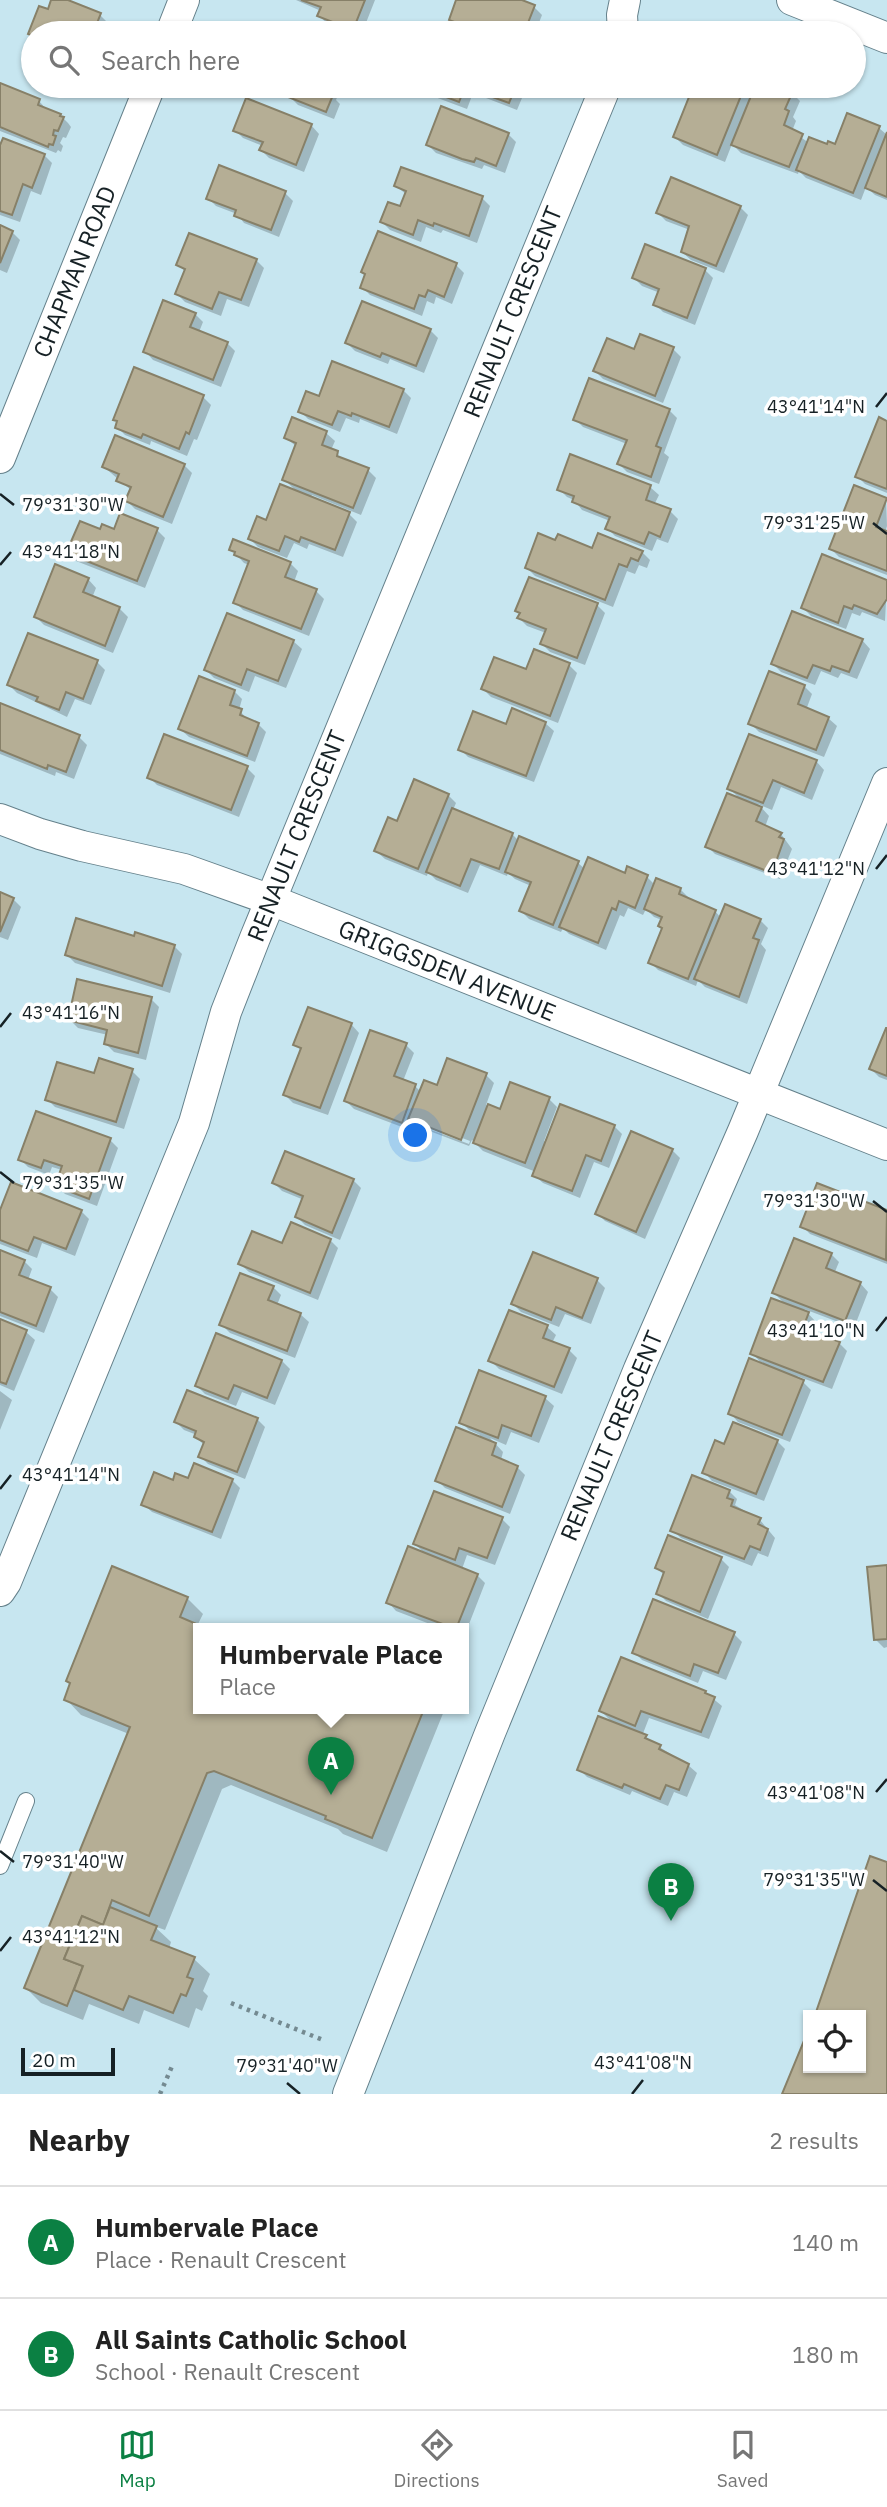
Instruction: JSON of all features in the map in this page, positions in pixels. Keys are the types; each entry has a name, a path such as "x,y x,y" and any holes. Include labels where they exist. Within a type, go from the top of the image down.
{"street":[{"path":"176,21 184,0"},
{"path":"622,21 625,0"},
{"path":"792,0 844,21"},
{"path":"866,30 887,38"},
{"name":"CHAPMAN ROAD","path":"0,458 145,98"},
{"name":"RENAULT CRESCENT","path":"0,1591 38,1508 194,1123 226,1012 601,98"},
{"name":"RENAULT CRESCENT","path":"348,2094 490,1733 634,1381 759,1095 887,783"},
{"name":"GRIGGSDEN AVENUE","path":"0,819 82,846 184,869 887,1145"}],"lane":[{"path":"0,1866 26,1801"}],"path":[{"path":"231,2003 323,2040"},
{"path":"160,2094 173,2064"}],"building":[{"path":"51,0 68,0 101,13 98,21 33,21 39,6 48,9"},
{"path":"301,0 365,0 357,21 330,21 317,16 321,7"},
{"path":"456,0 522,0 535,5 529,21 449,20"},
{"path":"0,83 21,91 21,98 40,99 38,105 64,117 58,131 54,130 53,135 56,136 53,145 49,144 48,147 0,127"},
{"path":"246,98 312,124 296,165 259,150 263,142 233,131"},
{"path":"291,98 332,98 326,112"},
{"path":"495,98 511,98 509,103"},
{"path":"689,98 740,98 717,155 673,137"},
{"path":"750,98 790,98 785,109 789,111 784,125 803,134 789,167 731,145"},
{"path":"441,106 509,133 496,166 476,158 474,162 462,159 426,145"},
{"path":"847,113 880,126 853,193 796,170 809,137 835,144"},
{"path":"887,132 887,197 865,188"},
{"path":"3,138 45,154 32,188 23,184 12,215 0,211 0,145"},
{"path":"219,165 286,191 271,230 234,216 236,210 206,199"},
{"path":"401,167 483,196 469,236 418,220 413,235 380,222 388,202 400,206 406,191 394,186"},
{"path":"671,177 741,206 716,266 681,252 689,226 656,213"},
{"path":"0,225 13,231 0,263"},
{"path":"378,231 457,263 444,297 428,290 425,297 419,295 414,309 360,288 365,274 361,272"},
{"path":"189,233 257,259 241,300 219,292 212,309 175,294 185,269 176,265"},
{"path":"645,244 706,268 687,318 653,305 659,289 632,278"},
{"path":"163,300 196,313 190,327 228,342 213,380 143,352"},
{"path":"362,301 431,329 416,366 382,353 380,357 345,343"},
{"path":"640,334 674,347 655,396 593,371 607,338 634,349"},
{"path":"332,361 404,389 389,427 352,413 351,416 338,411 332,425 298,412 306,391 319,396"},
{"path":"134,367 204,395 189,434 186,432 179,449 143,434 141,438 115,428 117,421 113,420"},
{"path":"589,378 670,409 656,446 661,448 651,477 617,464 627,440 573,420"},
{"path":"292,417 327,431 322,445 338,451 337,456 369,468 353,508 282,480 296,443 284,438"},
{"path":"879,417 887,421 887,489 855,477"},
{"path":"115,435 185,464 163,517 125,501 131,487 116,481 119,474 102,467"},
{"path":"570,454 651,485 646,500 671,509 660,537 649,532 644,544 605,529 610,517 572,502 574,496 557,490"},
{"path":"280,484 350,512 335,550 301,537 299,542 285,536 279,551 248,539 257,516 266,520"},
{"path":"854,485 887,498 876,527 887,531 887,571 829,549"},
{"path":"120,513 158,528 137,581 66,553 80,521 100,529 102,524 114,529"},
{"path":"538,533 555,540 558,534 592,548 598,533 643,551 638,561 631,558 627,567 619,564 605,600 525,568"},
{"path":"233,539 291,562 285,577 317,589 301,629 233,603 249,561 229,550"},
{"path":"822,554 887,580 887,599 877,614 854,605 852,609 844,606 838,623 801,608"},
{"path":"55,564 89,578 83,592 120,607 105,646 34,617"},
{"path":"529,577 598,603 577,658 540,644 546,629 517,618 520,613 515,611"},
{"path":"792,611 863,639 849,672 832,666 830,671 813,665 807,678 771,664"},
{"path":"227,613 294,640 278,681 247,669 241,685 204,670"},
{"path":"28,633 98,660 83,699 66,692 59,710 36,701 38,697 7,685"},
{"path":"534,649 570,663 550,716 481,689 494,657 526,669"},
{"path":"769,671 805,685 798,704 829,717 816,750 748,724"},
{"path":"199,676 235,690 230,705 242,709 240,715 259,723 247,756 178,729"},
{"path":"0,703 80,735 66,772 48,765 47,769 0,750"},
{"path":"512,708 546,722 526,776 458,750 473,711 506,724"},
{"path":"164,734 248,766 231,810 147,778"},
{"path":"749,734 817,760 804,793 773,780 763,803 727,789"},
{"path":"414,779 449,794 418,869 374,851 388,817 397,821"},
{"path":"727,793 762,807 756,821 782,833 779,837 784,839 772,873 705,847"},
{"path":"452,808 513,833 499,869 471,859 460,886 426,872"},
{"path":"519,836 579,861 553,925 519,911 531,882 505,872"},
{"path":"588,857 625,873 627,866 648,875 635,908 619,901 616,910 612,908 598,943 559,927"},
{"path":"656,878 681,888 679,894 716,910 688,979 648,963 662,928 658,926 662,917 644,909"},
{"path":"0,892 14,898 0,932"},
{"path":"725,904 761,919 753,938 759,940 739,997 694,979"},
{"path":"76,918 134,936 135,932 175,945 162,986 65,955"},
{"path":"77,979 152,997 138,1053 104,1044 107,1030 68,1020"},
{"path":"308,1007 352,1023 320,1108 283,1095 301,1048 293,1045"},
{"path":"887,1028 887,1076 869,1069"},
{"path":"370,1030 407,1043 394,1076 416,1084 402,1123 344,1101"},
{"path":"99,1058 133,1069 116,1122 45,1100 57,1062 94,1073"},
{"path":"447,1058 487,1073 461,1140 408,1119 424,1080 437,1085"},
{"path":"510,1082 550,1097 525,1163 473,1143 488,1104 500,1109"},
{"path":"560,1104 615,1125 601,1161 586,1155 572,1191 532,1176"},
{"path":"36,1111 111,1138 89,1199 55,1186 62,1166 44,1160 41,1168 18,1160"},
{"path":"631,1131 673,1149 636,1232 595,1214"},
{"path":"285,1151 354,1179 332,1233 295,1217 303,1196 272,1183"},
{"path":"11,1182 82,1210 66,1249 34,1237 28,1251 0,1240 0,1210"},
{"path":"817,1183 887,1210 886,1260 800,1227"},
{"path":"291,1222 331,1239 310,1293 238,1264 252,1231 282,1243"},
{"path":"794,1238 832,1253 826,1268 861,1282 845,1321 772,1293"},
{"path":"0,1250 25,1260 19,1275 51,1287 36,1326 0,1312"},
{"path":"533,1252 598,1278 582,1318 556,1307 551,1320 511,1304"},
{"path":"240,1273 274,1286 268,1300 301,1313 287,1351 219,1325"},
{"path":"771,1298 809,1312 803,1328 840,1342 823,1382 750,1354"},
{"path":"509,1310 548,1325 543,1338 570,1348 554,1387 488,1361"},
{"path":"0,1319 27,1330 6,1384 0,1382"},
{"path":"216,1333 282,1360 267,1398 234,1385 228,1399 195,1386"},
{"path":"749,1358 804,1380 782,1435 728,1414"},
{"path":"479,1370 546,1396 531,1436 502,1425 498,1438 459,1423"},
{"path":"187,1390 258,1418 237,1472 198,1457 204,1442 194,1437 196,1431 174,1422"},
{"path":"733,1422 778,1440 756,1494 702,1473 715,1440 724,1444"},
{"path":"456,1427 496,1443 492,1455 518,1466 502,1507 435,1481"},
{"path":"194,1463 233,1479 212,1532 141,1505 154,1472 173,1480 175,1473 188,1478"},
{"path":"692,1475 730,1490 727,1498 733,1500 731,1506 761,1518 758,1524 768,1529 760,1550 750,1546 744,1559 670,1531"},
{"path":"434,1491 503,1517 487,1558 459,1548 455,1560 413,1544"},
{"path":"668,1535 722,1557 700,1612 656,1594 664,1572 655,1568"},
{"path":"408,1546 478,1574 458,1623 440,1623 386,1603"},
{"path":"887,1565 887,1639 874,1640 867,1567"},
{"path":"112,1566 188,1597 180,1617 194,1623 193,1714 422,1714 372,1838 325,1819 326,1816 214,1771 207,1773 149,1916 112,1900 103,1925 82,1916 64,1959 83,1966 67,2006 24,1988 130,1727 64,1700 70,1683 66,1681"},
{"path":"653,1599 735,1632 718,1673 694,1664 690,1676 632,1653"},
{"path":"621,1657 715,1697 701,1732 641,1711 635,1726 599,1711"},
{"path":"598,1716 647,1735 645,1738 661,1745 659,1749 689,1764 679,1790 666,1785 660,1799 624,1784 622,1788 577,1770"},
{"path":"870,1856 887,1862 887,2094 782,2094 803,2043 803,2073 866,2073 866,2010 817,2010"},
{"path":"110,1907 157,1926 151,1940 195,1957 187,1977 193,1979 186,1996 181,1994 173,2013 129,1996 123,2010 74,1990 83,1966 64,1959 82,1916 103,1925"}],"place":[{"name":"Humbervale Place","path":"331,1795"},
{"name":"All Saints Catholic School","path":"671,1921"}]}
